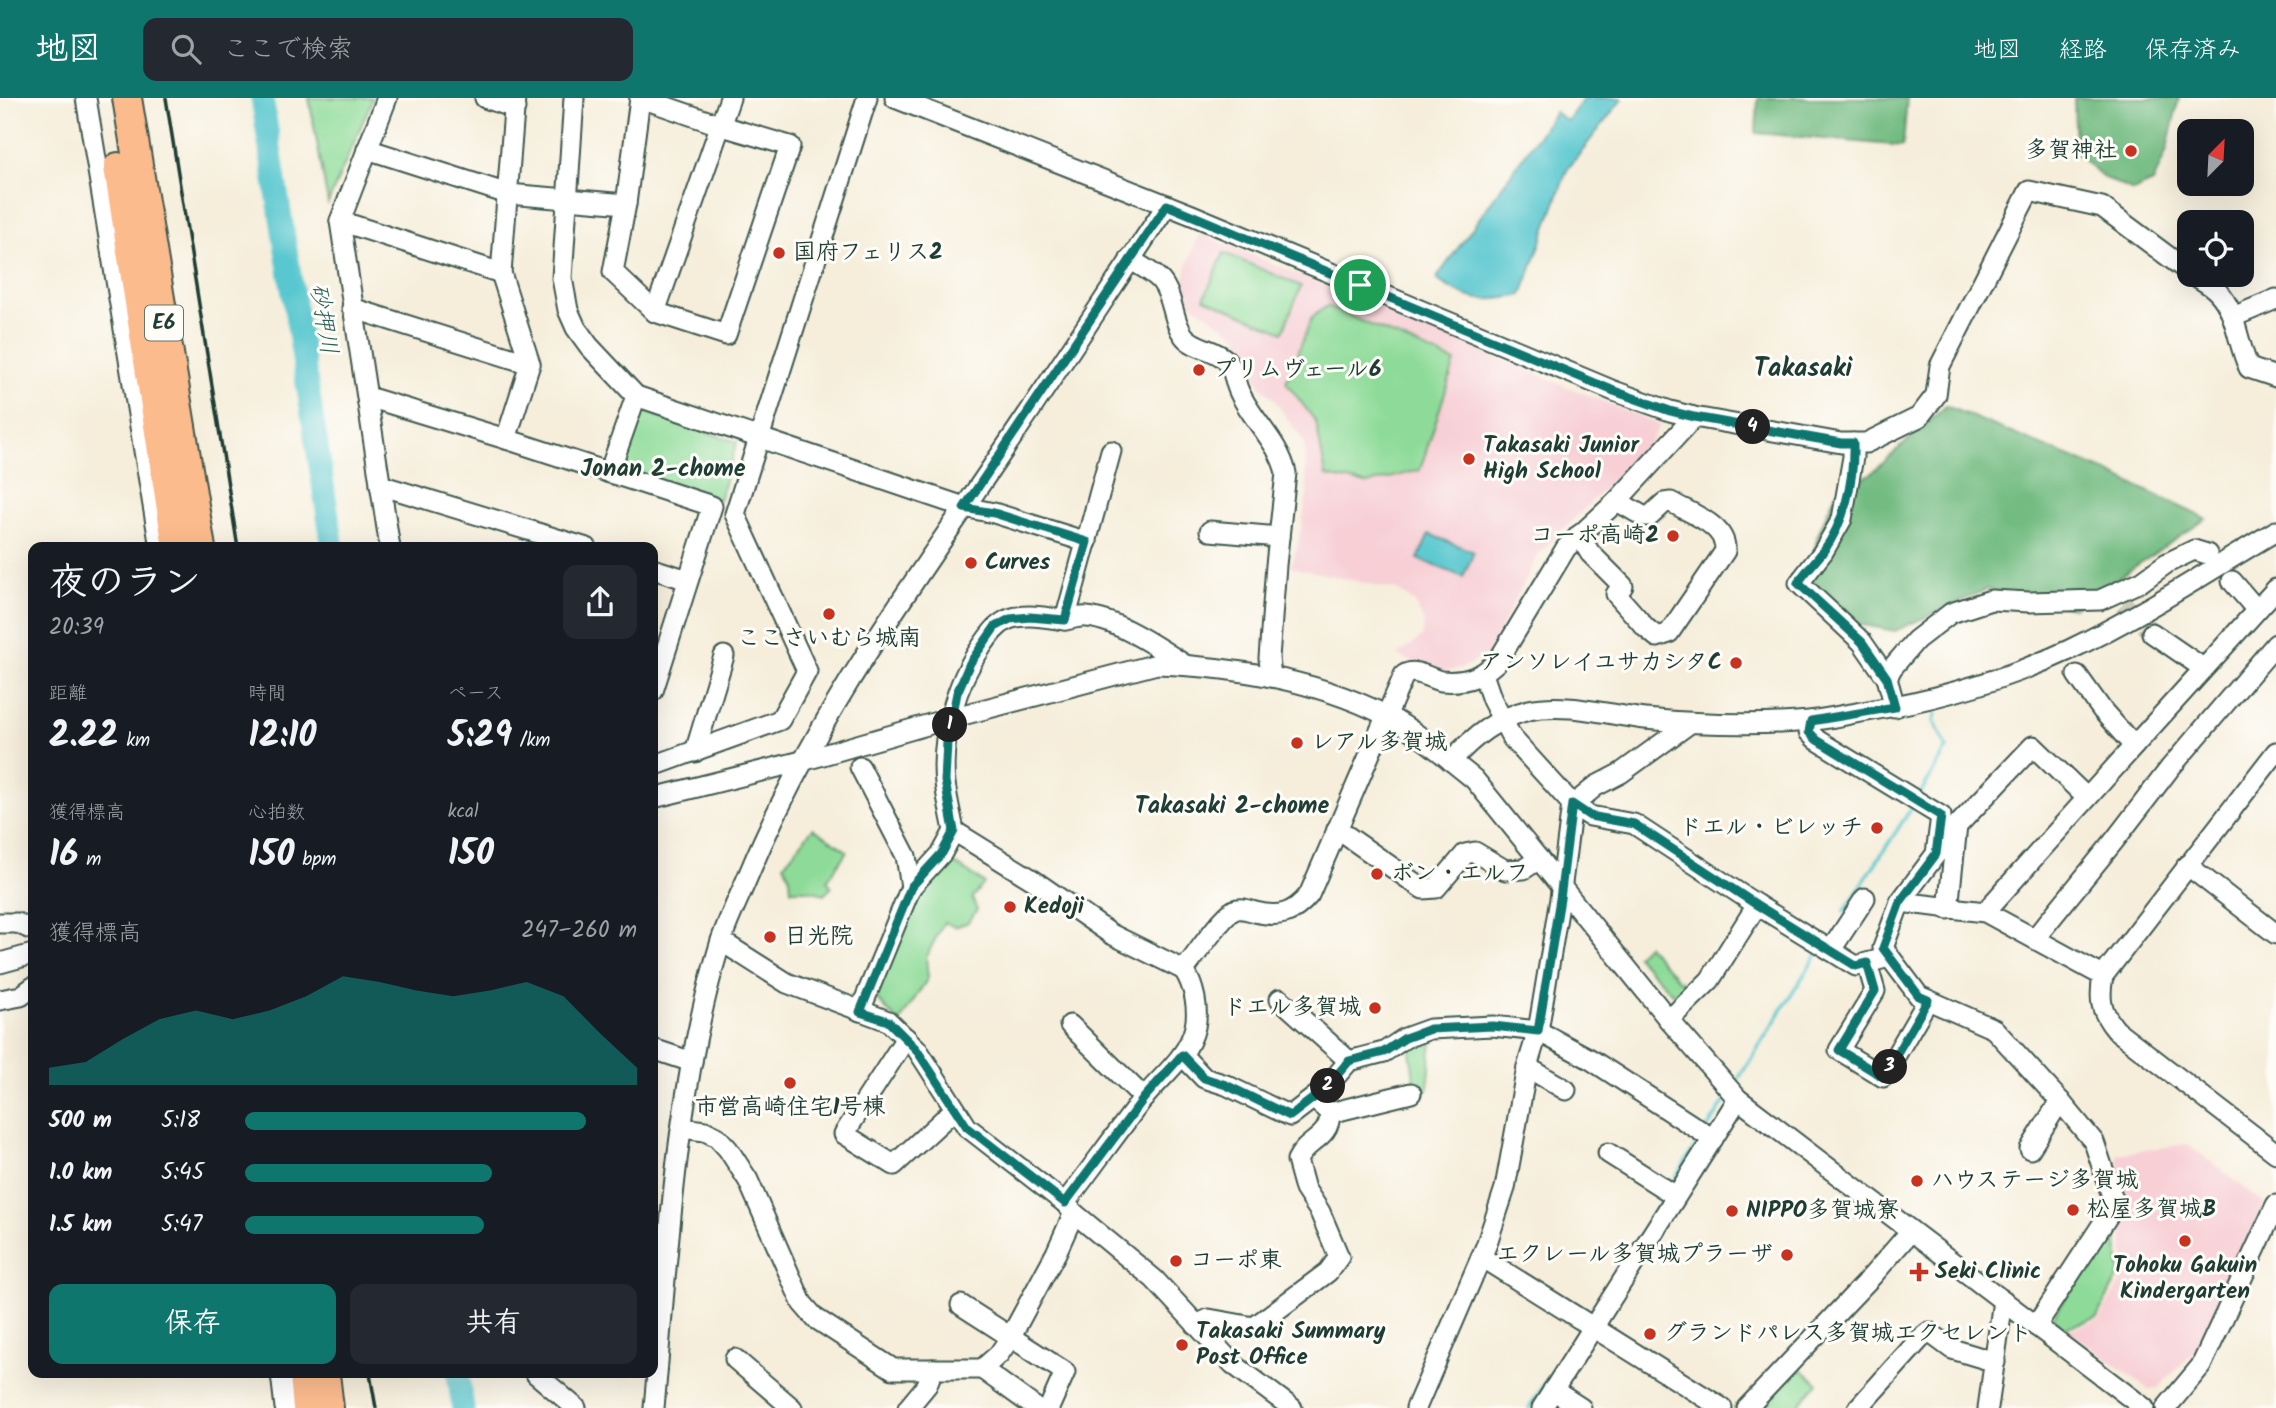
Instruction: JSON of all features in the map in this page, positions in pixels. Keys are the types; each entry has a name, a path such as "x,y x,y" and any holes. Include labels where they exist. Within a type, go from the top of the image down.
{"highway":[{"name":"E6","path":"108,98 176,542"},
{"name":"E6","path":"127,98 200,542"},
{"path":"304,1378 307,1408"},
{"path":"325,1378 328,1408"}],"street":[{"path":"86,98 159,542"},
{"path":"387,98 340,221 389,542"},
{"path":"485,98 515,103 501,273 530,364 506,439"},
{"path":"574,98 562,278 568,310 576,328 589,346 636,396 964,508 994,513 1087,542"},
{"path":"640,98 722,126 790,146 726,335 655,312 614,272 640,98"},
{"path":"655,312 730,98"},
{"path":"658,764 780,720 807,671 735,514 867,98"},
{"path":"895,98 1167,205 1614,391 1694,417 1841,443 1866,443 1919,417 1936,395 1940,366 2029,191 2102,207 2177,263"},
{"path":"367,149 508,194 626,204"},
{"path":"658,1368 682,1128 696,1034 721,941 771,820 846,687 943,536 1167,205"},
{"path":"340,221 501,273"},
{"path":"1130,259 1161,281 1182,334 1189,341 1217,353 1230,364 1238,390 1283,458 1286,473 1269,659 1271,677"},
{"path":"2211,287 2217,291 2233,317 2240,350 2249,368 2276,377"},
{"path":"2233,317 2276,299"},
{"path":"352,308 530,364"},
{"path":"609,473 636,396"},
{"path":"368,397 712,506 688,580 658,653"},
{"path":"1184,970 1232,910 1243,908 1268,915 1291,912 1300,906 1309,895 1401,681 1409,671 1438,681 1453,682 1475,678 1498,661 1560,556 1578,535 1617,501 1694,417"},
{"path":"1853,443 1842,519 1823,552 1798,583 1862,642 1887,678 1895,707"},
{"path":"1065,620 1111,451"},
{"path":"380,485 567,542"},
{"path":"1578,535 1590,554 1623,586 1616,594 1646,628 1657,637 1669,634 1725,551 1726,542 1716,528 1671,502 1664,503 1650,516 1643,516 1617,501"},
{"path":"1210,531 1279,537"},
{"path":"1451,761 1488,727 1529,710 1549,708 1690,723 1755,724 1811,721 1948,695 2012,675 2070,649 2276,531"},
{"path":"1887,678 1916,640 1951,613 1991,600 2029,602 2119,599 2167,563 2194,550 2207,554"},
{"path":"658,571 688,580"},
{"path":"2232,581 2256,609"},
{"path":"1985,912 2276,589"},
{"path":"860,1012 911,887 942,853 954,831 945,781 951,718 957,693 970,663 995,627 1010,619 1030,617 1065,620 1084,616 1103,620 1145,640 1186,666"},
{"path":"2152,632 2203,668"},
{"path":"2035,938 2170,768 2276,644"},
{"path":"695,752 724,656"},
{"path":"658,797 802,761 951,718 1157,664 1271,677 1322,689 1387,716 1434,747 1474,779 1670,1020 1738,1099 2144,1408"},
{"path":"1483,674 1492,700 1512,738 1572,804 1590,816 1634,824 1856,966 1889,957"},
{"path":"2077,675 2102,710 2134,746"},
{"path":"1811,721 1809,732 1817,740 1941,816 1936,854 1900,902 1883,948 1889,957 1919,996 1994,1029 2094,1142 2115,1205 2036,1326"},
{"path":"1416,1408 1482,1256 1505,1188 1527,1067 1538,1031 1562,886 1572,804 1595,786 1621,774 1690,723"},
{"path":"1948,909 1957,826 2032,746 2087,798"},
{"path":"2276,752 2103,976 2100,996 2105,1017 2116,1030 2276,1153"},
{"path":"860,767 906,856 911,887"},
{"path":"1337,828 1423,889 1436,888 1465,855 1475,852 1505,870 1524,869 1539,859"},
{"path":"954,831 1033,880 1111,934 1184,970 1189,978 1196,1008 1195,1026 1188,1045 1144,1098 1070,1208 1056,1253 1010,1338 999,1354 982,1369"},
{"path":"2187,865 2276,934"},
{"path":"1825,947 1865,898"},
{"path":"1900,902 1985,912 2103,976"},
{"path":"1670,1020 1710,980 1757,905"},
{"path":"0,923 17,923 28,928"},
{"path":"721,941 788,983 888,1021 916,1049 967,1127 1070,1208 1154,1279 1233,1364 1292,1408"},
{"path":"0,963 28,955"},
{"path":"1867,963 1875,991 1839,1050 1883,1077 1928,1000"},
{"path":"0,1000 21,996 28,991"},
{"path":"1280,999 1349,1061"},
{"path":"1070,1025 1144,1098"},
{"path":"1182,1055 1204,1078 1226,1085 1290,1116 1314,1099 1349,1061 1384,1052 1405,1038 1430,1029 1493,1026 1538,1031 1590,1059 1707,1135"},
{"path":"905,1038 844,1134 894,1165 955,1109"},
{"path":"658,1051 692,1062"},
{"path":"1527,1067 1566,1090"},
{"path":"1330,1113 1411,1093"},
{"path":"1196,1325 1209,1319 1254,1327 1328,1272 1339,1257 1320,1212 1305,1189 1297,1160 1302,1151 1324,1134 1330,1124 1330,1113 1314,1099"},
{"path":"1542,1408 1587,1324 1676,1196 1707,1135 1738,1099"},
{"path":"2030,1149 2060,1101"},
{"path":"682,1128 705,1131 717,1137 729,1149 748,1180 802,1303 815,1318 893,1369 982,1369 1036,1408"},
{"path":"1608,1153 1676,1196"},
{"path":"2166,1408 2201,1366 2276,1205"},
{"path":"1747,1408 1911,1231"},
{"path":"1482,1256 1723,1408"},
{"path":"1988,1408 2003,1300"},
{"path":"961,1305 1065,1372 1049,1408"},
{"path":"1863,1406 1929,1332 1952,1349 1995,1362"},
{"path":"735,1359 792,1408"},
{"path":"908,1408 927,1385 933,1369"},
{"path":"281,1378 285,1408"},
{"path":"541,1378 576,1408"},
{"path":"654,1408 657,1378"},
{"path":"1553,1390 1581,1408"}],"shaded area":[{"name":"Takasaki Junior High School","path":"1199,233 1660,425 1649,444 1539,554 1487,655 1462,668 1439,673 1397,655 1422,637 1424,623 1415,603 1397,590 1290,567 1298,544 1307,494 1304,442 1272,397 1260,385 1253,373 1253,361 1241,346 1238,336 1188,301 1183,285"},
{"name":"Tohoku Gakuin Kindergarten","path":"2188,1144 2265,1204 2196,1350 2158,1388 2148,1389 2067,1330 2099,1320 2125,1273 2117,1154"}],"green space":[{"path":"309,98 373,98 328,203"},
{"path":"1758,98 1907,98 1903,146 1756,133"},
{"path":"2074,98 2179,98 2166,153 2153,182 2133,191 2102,177 2076,153"},
{"path":"1224,253 1301,286 1283,332 1204,298"},
{"path":"1327,306 1455,362 1420,470 1367,484 1326,476 1316,422 1286,382 1312,317"},
{"path":"1946,406 2109,473 2206,519 2073,608 1987,589 1895,631 1825,618 1806,591 1818,534 1836,493 1872,473"},
{"path":"639,410 737,442 719,500 624,470 621,465"},
{"path":"813,828 847,851 827,881 832,887 825,894 791,890 790,878 784,864"},
{"path":"944,856 984,883 972,898 977,910 967,923 955,927 944,922 926,957 928,978 899,1023 874,996 915,888"},
{"path":"1647,945 1678,980 1695,986 1686,998 1676,997 1636,956"},
{"path":"1427,1037 1432,1043 1427,1091 1416,1092 1409,1044"},
{"path":"2115,1220 2120,1272 2097,1318 2063,1328 2052,1319"},
{"path":"1794,1363 1818,1383 1795,1408 1755,1408"}],"water":[{"path":"1584,98 1623,98 1567,170 1522,295 1477,299 1436,279 1555,112 1567,121"},
{"path":"1429,534 1474,552 1463,577 1418,559"}],"waterway":[{"name":"砂押川","path":"262,98 332,542"},
{"path":"1920,794 1947,748 1934,721 1936,713"},
{"path":"1844,912 1912,807"},
{"path":"1737,1081 1819,951"},
{"path":"1707,1129 1725,1101"},
{"path":"1673,1182 1701,1138"},
{"path":"1589,1315 1662,1200"},
{"path":"1529,1408 1581,1327"},
{"name":"砂押川","path":"459,1378 463,1408"}],"tunnel":[{"path":"2123,604 2152,633"}],"railway":[{"path":"166,98 237,542"},
{"path":"371,1378 376,1408"}],"place":[{"name":"多賀神社","path":"2131,151"},
{"name":"国府フェリス2","path":"779,253"},
{"name":"プリムヴェール6","path":"1199,370"},
{"name":"Takasaki Junior High School","path":"1469,459"},
{"name":"コーポ高崎2","path":"1673,536"},
{"name":"Curves","path":"971,563"},
{"name":"ここさいむら城南","path":"829,614"},
{"name":"アンソレイユサカシタC","path":"1736,663"},
{"name":"レアル多賀城","path":"1297,743"},
{"name":"ドエル・ビレッチ","path":"1877,828"},
{"name":"ボン・エルフ","path":"1377,874"},
{"name":"Kedoji","path":"1010,907"},
{"name":"日光院","path":"770,937"},
{"name":"ドエル多賀城","path":"1375,1008"},
{"name":"市営高崎住宅1号棟","path":"790,1083"},
{"name":"ハウステージ多賀城","path":"1917,1181"},
{"name":"松屋多賀城B","path":"2073,1210"},
{"name":"NIPPO多賀城寮","path":"1732,1211"},
{"name":"Tohoku Gakuin Kindergarten","path":"2185,1241"},
{"name":"エクレール多賀城プラーザ","path":"1787,1255"},
{"name":"コーポ東","path":"1176,1261"},
{"name":"Seki Clinic","path":"1919,1272"},
{"name":"グランドパレス多賀城エクセレント","path":"1650,1334"},
{"name":"Takasaki Summary Post Office","path":"1182,1345"}],"district":[{"name":"Takasaki","path":"1803,369"},
{"name":"Jonan 2-chome","path":"663,469"},
{"name":"Takasaki 2-chome","path":"1232,806"}],"route":[{"path":"1167,205 1360,285 1614,391 1670,411 1853,443 1842,519 1823,552 1798,583 1862,642 1887,678 1895,707 1811,721 1809,732 1817,740 1941,816 1936,854 1900,902 1883,948 1919,996 1928,1000 1883,1077 1839,1050 1875,991 1867,963 1856,966 1634,824 1590,816 1572,804 1560,899 1538,1031 1493,1026 1430,1029 1405,1038 1384,1052 1349,1061 1324,1090 1290,1116 1226,1085 1204,1078 1182,1055 1144,1098 1065,1203 967,1127 916,1049 888,1021 860,1012 911,887 942,853 954,831 945,781 947,742 957,693 970,663 995,627 1010,619 1030,617 1065,620 1087,542 994,513 964,508 1167,205"}]}
